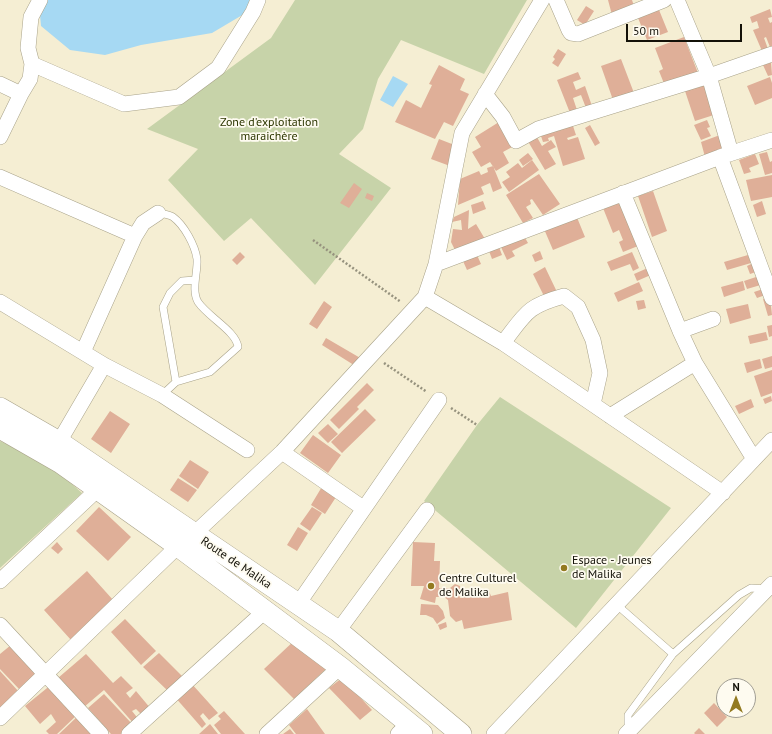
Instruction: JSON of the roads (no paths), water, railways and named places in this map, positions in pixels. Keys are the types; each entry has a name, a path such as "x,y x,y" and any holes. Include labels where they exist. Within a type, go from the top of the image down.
{"main road":[{"name":"Route de Malika","path":"0,408 59,442 186,540 265,611 340,668 410,730"},
{"name":"Route de Malika","path":"0,428 61,463 98,489 298,604 338,631 461,734"}],"street":[{"path":"0,137 30,79 32,64 28,48 31,17 40,0"},
{"path":"32,64 124,104 180,97 218,68 253,12 258,0"},
{"path":"0,718 186,540 282,452 425,297 436,264 462,133 542,0"},
{"path":"556,0 569,30 578,34 664,0"},
{"path":"677,0 709,76 726,155 772,298"},
{"path":"485,94 503,117 516,141 544,127 709,76 772,54"},
{"path":"0,84 22,94"},
{"path":"436,264 623,193 726,155 772,140"},
{"path":"0,177 135,236"},
{"path":"623,193 680,331 695,363 754,459"},
{"path":"83,352 135,236 143,223 158,213"},
{"path":"504,343 528,311 542,302 564,296 578,307 594,340 600,373 593,404"},
{"path":"425,297 504,343 723,494"},
{"path":"0,302 104,365 162,394 247,450"},
{"path":"680,331 713,319"},
{"path":"610,416 695,363"},
{"path":"59,442 104,365"},
{"path":"298,604 439,400"},
{"path":"494,734 723,494 772,440"},
{"path":"282,452 363,508"},
{"path":"0,581 98,489"},
{"path":"338,631 428,510"},
{"path":"626,734 769,586"},
{"path":"129,734 265,611"},
{"path":"0,625 101,734"},
{"path":"267,734 340,668"}],"lane":[{"path":"158,213 172,216 188,235 197,258 195,280 197,299 206,313 226,328 237,341 238,347 210,372 176,382 162,394"},
{"path":"176,382 163,307 170,294 182,281 195,280"},
{"path":"638,722 628,723 628,715 673,654 739,594 751,588 769,586"},
{"path":"617,605 673,654"}],"water":[{"path":"42,0 253,0 244,14 212,33 141,45 105,55 70,50 41,26 39,4"},
{"path":"393,76 408,84 393,107 380,100"}],"place":[{"name":"Espace - Jeunes de Malika","path":"564,568"},
{"name":"Centre Culturel de Malika","path":"431,586"}],"park label":[{"name":"Zone d'exploitation maraichère","path":"269,130"}]}
